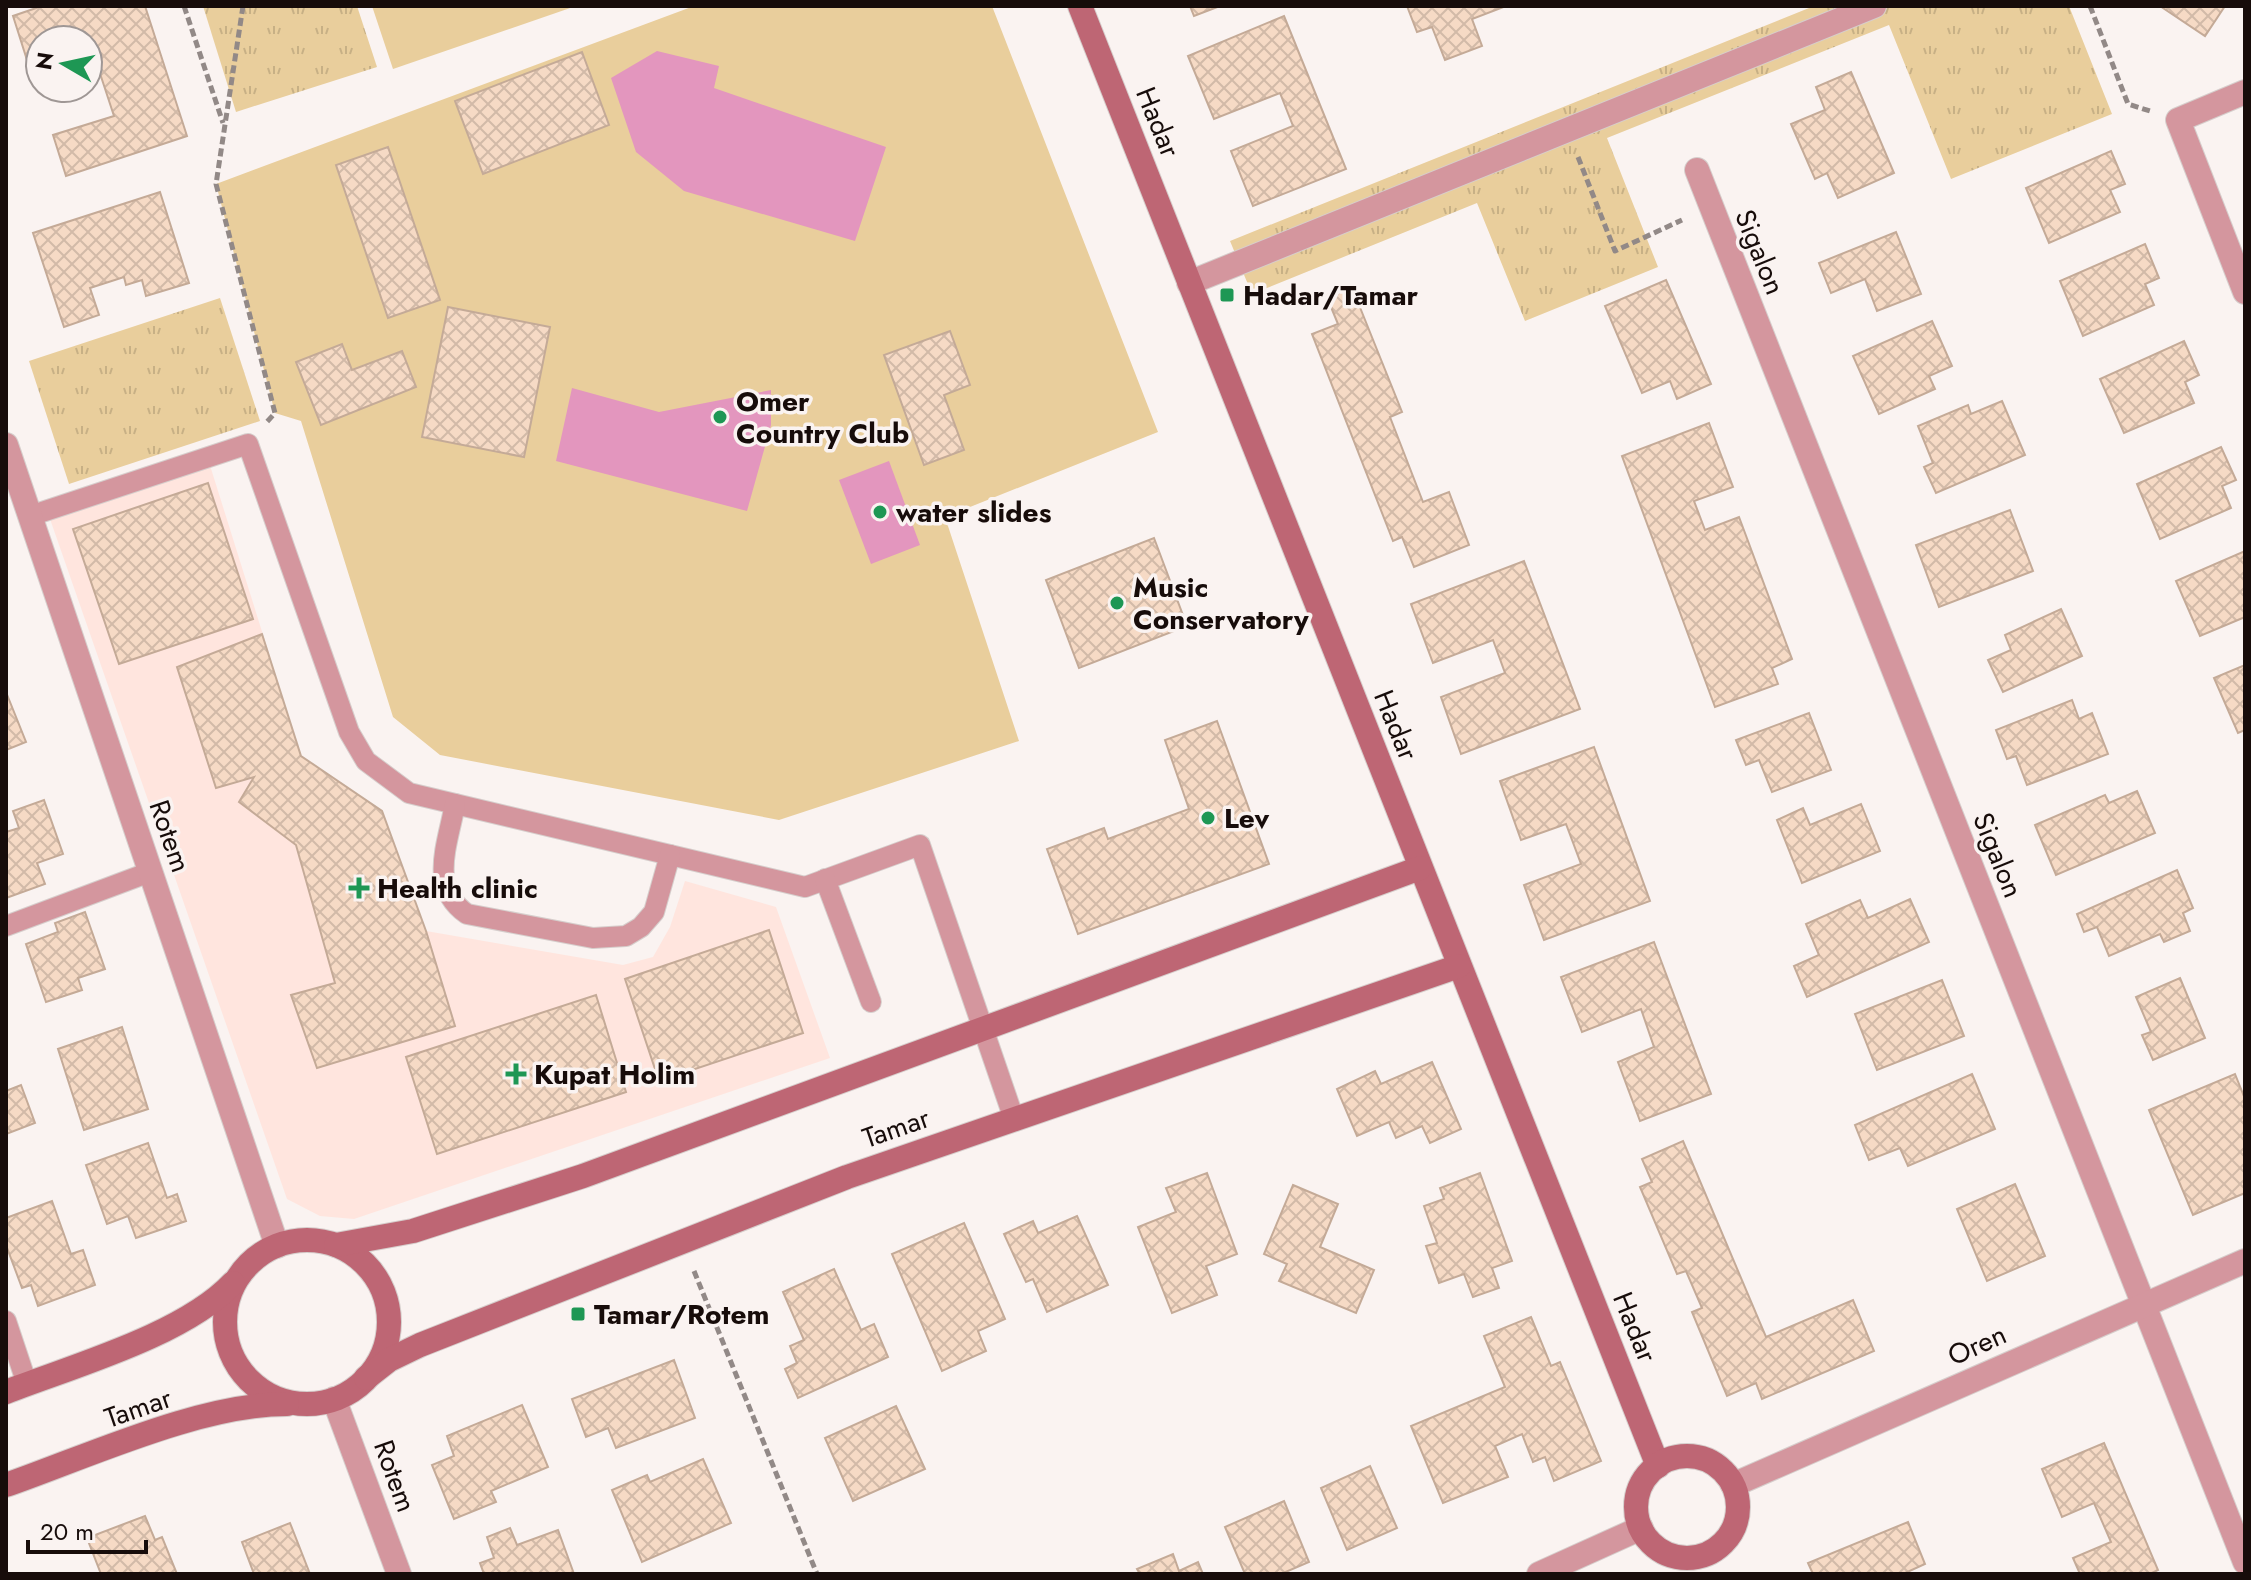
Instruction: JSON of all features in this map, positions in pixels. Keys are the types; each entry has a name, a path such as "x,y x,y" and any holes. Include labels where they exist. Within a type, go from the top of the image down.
{"street":[{"name":"Hadar","path":"1080,6 1658,1466"},
{"path":"1189,283 1874,6"},
{"path":"2245,92 2178,120 2245,292"},
{"name":"Sigalon","path":"1697,170 2245,1562"},
{"name":"Rotem","path":"6,445 277,1246"},
{"path":"16,1388 175,1324 213,1302 258,1256 277,1246 303,1240 336,1245 400,1234 496,1206 1420,868"},
{"name":"Tamar","path":"366,1378 410,1349 847,1177 1459,966"},
{"path":"238,1279 230,1294 225,1326 232,1357 240,1371 263,1392 294,1404 334,1399 366,1378 376,1366 388,1335 386,1302 363,1262 336,1245"},
{"name":"Oren","path":"1733,1485 2245,1261"},
{"name":"Rotem","path":"334,1399 399,1574"},
{"name":"Tamar","path":"6,1485 195,1420 254,1406 294,1404"},
{"path":"1696,1456 1714,1463 1733,1485 1738,1505 1735,1525 1704,1565 1669,1554 1653,1544 1641,1528 1637,1499 1644,1480 1658,1466 1676,1457 1696,1456"},
{"path":"1539,1574 1641,1528"}],"lane":[{"path":"30,516 248,444 349,732 366,761 409,793 805,887 920,845 1014,1119"},
{"path":"455,804 443,872 444,889 452,904 467,914 593,938 626,936 641,927 654,912 670,855"},
{"path":"6,926 150,872"},
{"path":"825,879 871,1002"},
{"path":"6,1321 16,1388"}],"path":[{"path":"184,6 223,123"},
{"path":"243,6 216,184 275,413 248,444"},
{"path":"2090,6 2128,104 2178,120"},
{"path":"1567,131 1615,251 1710,207"},
{"path":"682,1241 817,1574"}],"shaded area":[{"path":"657,51 719,66 714,88 886,147 855,241 684,191 636,152 611,78"},
{"path":"572,388 659,412 771,390 771,425 747,511 556,461"},
{"path":"208,459 301,756 382,811 426,931 623,965 653,957 670,927 685,881 776,907 830,1058 354,1219 320,1216 287,1199 50,519"},
{"name":"water slides","path":"889,461 920,545 871,564 839,480"}],"green space":[{"path":"203,6 357,6 377,67 236,112"},
{"path":"372,6 576,6 393,69"},
{"name":"Omer Country Club","path":"694,6 992,6 1158,432 945,517 1019,741 779,820 440,755 393,717 301,421 275,413 216,184"},
{"path":"1814,6 2069,6 2112,114 1951,179 1889,25 1607,138 1658,267 1525,321 1477,203 1252,294 1230,241"},
{"path":"220,298 260,421 69,484 29,361"}],"building":[{"path":"42,6 145,6 187,136 66,176 53,135 114,116 104,86 104,24 24,24 24,51 13,16"},
{"path":"1190,6 1220,6 1194,16"},
{"path":"1407,6 1506,6 1472,19 1482,46 1445,60 1432,27 1417,32"},
{"path":"2160,6 2225,6 2205,36"},
{"path":"1284,16 1346,169 1253,206 1231,151 1293,126 1280,93 1214,119 1188,56"},
{"path":"582,52 609,125 483,174 455,101"},
{"path":"1851,72 1894,173 1838,198 1827,173 1815,179 1791,124 1825,110 1816,87"},
{"path":"388,147 440,300 388,318 336,165"},
{"path":"2111,151 2125,184 2110,190 2120,212 2049,243 2026,188"},
{"path":"160,192 189,283 146,296 142,280 126,285 124,277 90,288 99,315 64,327 33,233"},
{"path":"1896,232 1921,294 1877,311 1865,279 1831,293 1819,263"},
{"path":"2145,244 2159,278 2145,284 2154,305 2083,336 2060,281"},
{"path":"1666,280 1711,384 1677,399 1670,381 1642,393 1605,306"},
{"path":"1351,285 1402,412 1390,417 1423,502 1449,492 1469,545 1414,567 1402,537 1393,541 1312,334 1338,324 1326,295"},
{"path":"448,307 550,327 524,457 422,437"},
{"path":"1932,321 1952,366 1929,376 1935,389 1879,414 1853,356"},
{"path":"950,331 970,385 944,395 964,450 924,465 884,355"},
{"path":"2184,341 2199,375 2185,382 2194,403 2124,433 2100,379"},
{"path":"342,344 352,370 402,351 416,387 321,425 296,362"},
{"path":"2002,401 2025,455 1936,493 1924,467 1933,463 1918,426 1968,405 1971,414"},
{"path":"1709,423 1733,487 1694,501 1705,530 1739,517 1792,659 1772,668 1778,684 1715,707 1622,456"},
{"path":"2221,447 2236,480 2222,486 2231,508 2160,539 2137,484"},
{"path":"208,483 253,619 119,664 73,529"},
{"path":"2010,510 2033,571 1939,607 1916,545"},
{"name":"Music Conservatory","path":"1154,538 1187,626 1079,668 1046,580"},
{"path":"2245,551 2245,617 2200,636 2176,581"},
{"path":"1524,561 1580,709 1461,754 1441,697 1505,673 1493,640 1433,663 1411,604"},
{"path":"2061,609 2082,656 2003,692 1988,660 2011,650 2005,635"},
{"name":"Health clinic","path":"262,634 301,756 382,811 426,931 455,1026 317,1068 291,995 335,983 296,845 239,802 254,777 216,788 177,667"},
{"path":"2245,665 2245,730 2238,733 2214,678"},
{"path":"6,692 26,742 6,750"},
{"path":"2072,700 2079,719 2092,713 2108,754 2027,785 2016,756 2007,759 1996,730"},
{"path":"1809,713 1831,770 1772,792 1759,760 1746,765 1736,740"},
{"name":"Lev","path":"1217,721 1269,864 1078,934 1047,849 1104,828 1108,839 1189,809 1165,740"},
{"path":"1594,747 1650,901 1544,940 1524,885 1581,864 1566,824 1521,840 1500,781"},
{"path":"2137,791 2155,833 2056,875 2035,825 2105,795 2109,803"},
{"path":"44,800 63,854 37,863 45,884 6,898 6,832 19,828 13,811"},
{"path":"1861,804 1880,851 1802,883 1777,820 1803,808 1810,825"},
{"path":"2177,870 2193,908 2183,913 2190,931 2164,942 2160,934 2109,956 2097,927 2084,932 2077,914"},
{"path":"1910,899 1929,942 1807,997 1794,966 1819,955 1806,924 1860,900 1868,918"},
{"path":"85,912 105,969 78,978 82,990 46,1002 26,944 58,932 55,923"},
{"name":"Kupat Holim","path":"769,930 803,1033 659,1081 625,979"},
{"path":"1654,942 1711,1094 1640,1121 1618,1062 1654,1047 1641,1009 1582,1032 1561,977"},
{"path":"2180,978 2205,1038 2153,1060 2142,1035 2151,1032 2136,997"},
{"path":"1942,980 1964,1036 1877,1070 1855,1014"},
{"name":"Kupat Holim","path":"596,995 626,1092 437,1154 406,1057"},
{"path":"122,1027 148,1109 84,1130 58,1049"},
{"path":"1432,1062 1461,1129 1430,1143 1422,1126 1396,1138 1389,1122 1357,1136 1337,1089 1375,1071 1381,1084"},
{"path":"1972,1074 1995,1129 1908,1166 1900,1148 1869,1160 1855,1125"},
{"path":"2235,1074 2245,1099 2245,1193 2193,1215 2149,1110"},
{"path":"21,1085 35,1123 6,1134 6,1091"},
{"path":"1683,1141 1766,1337 1853,1300 1874,1351 1762,1399 1756,1383 1727,1396 1692,1312 1702,1308 1686,1271 1677,1274 1640,1187 1652,1182 1642,1159"},
{"path":"148,1143 167,1198 177,1194 186,1221 136,1238 128,1216 107,1224 86,1165"},
{"path":"1207,1173 1237,1254 1206,1266 1217,1295 1172,1313 1138,1227 1176,1212 1166,1188"},
{"path":"1480,1173 1512,1261 1492,1268 1499,1288 1473,1297 1464,1274 1439,1283 1426,1246 1437,1243 1424,1206 1444,1199 1440,1188"},
{"path":"2015,1184 2045,1256 1987,1281 1957,1209"},
{"path":"1293,1185 1338,1204 1320,1247 1374,1270 1356,1313 1279,1281 1287,1264 1264,1254"},
{"path":"52,1201 71,1254 83,1250 95,1285 38,1306 31,1285 22,1288 6,1245 6,1218"},
{"path":"1077,1216 1108,1285 1047,1312 1033,1279 1026,1282 1004,1234 1033,1221 1038,1233"},
{"path":"964,1223 1005,1319 978,1331 986,1351 942,1371 892,1254"},
{"path":"834,1269 861,1330 874,1324 888,1357 798,1398 785,1369 797,1363 790,1346 804,1340 783,1292"},
{"path":"1531,1317 1551,1366 1560,1362 1601,1461 1554,1481 1545,1457 1533,1462 1522,1434 1495,1446 1508,1477 1443,1503 1411,1426 1505,1387 1484,1336"},
{"path":"674,1360 695,1418 616,1448 608,1428 586,1437 572,1399"},
{"path":"522,1405 548,1467 491,1491 496,1502 454,1519 432,1465 454,1456 447,1436"},
{"path":"896,1406 925,1469 853,1501 825,1438"},
{"path":"2104,1443 2158,1570 2150,1574 2080,1574 2073,1558 2111,1542 2094,1503 2062,1517 2042,1469"},
{"path":"703,1459 731,1523 642,1562 612,1490 647,1475 650,1482"},
{"path":"1370,1466 1397,1528 1347,1550 1321,1488"},
{"path":"1284,1501 1309,1562 1281,1574 1245,1574 1225,1527"},
{"path":"145,1516 155,1540 162,1537 177,1574 101,1574 87,1538"},
{"path":"1908,1522 1925,1564 1903,1574 1813,1574 1808,1563"},
{"path":"290,1523 310,1574 254,1574 242,1542"},
{"path":"510,1528 517,1545 558,1530 574,1574 484,1574 480,1563 494,1558 487,1537"},
{"path":"1173,1554 1179,1571 1198,1562 1203,1574 1140,1574 1137,1569"}],"place":[{"name":"Hadar/Tamar","path":"1227,295"},
{"name":"Omer Country Club","path":"720,417"},
{"name":"water slides","path":"880,512"},
{"name":"Music Conservatory","path":"1117,603"},
{"name":"Lev","path":"1208,818"},
{"name":"Health clinic","path":"359,888"},
{"name":"Kupat Holim","path":"516,1074"},
{"name":"Tamar/Rotem","path":"578,1314"}]}
